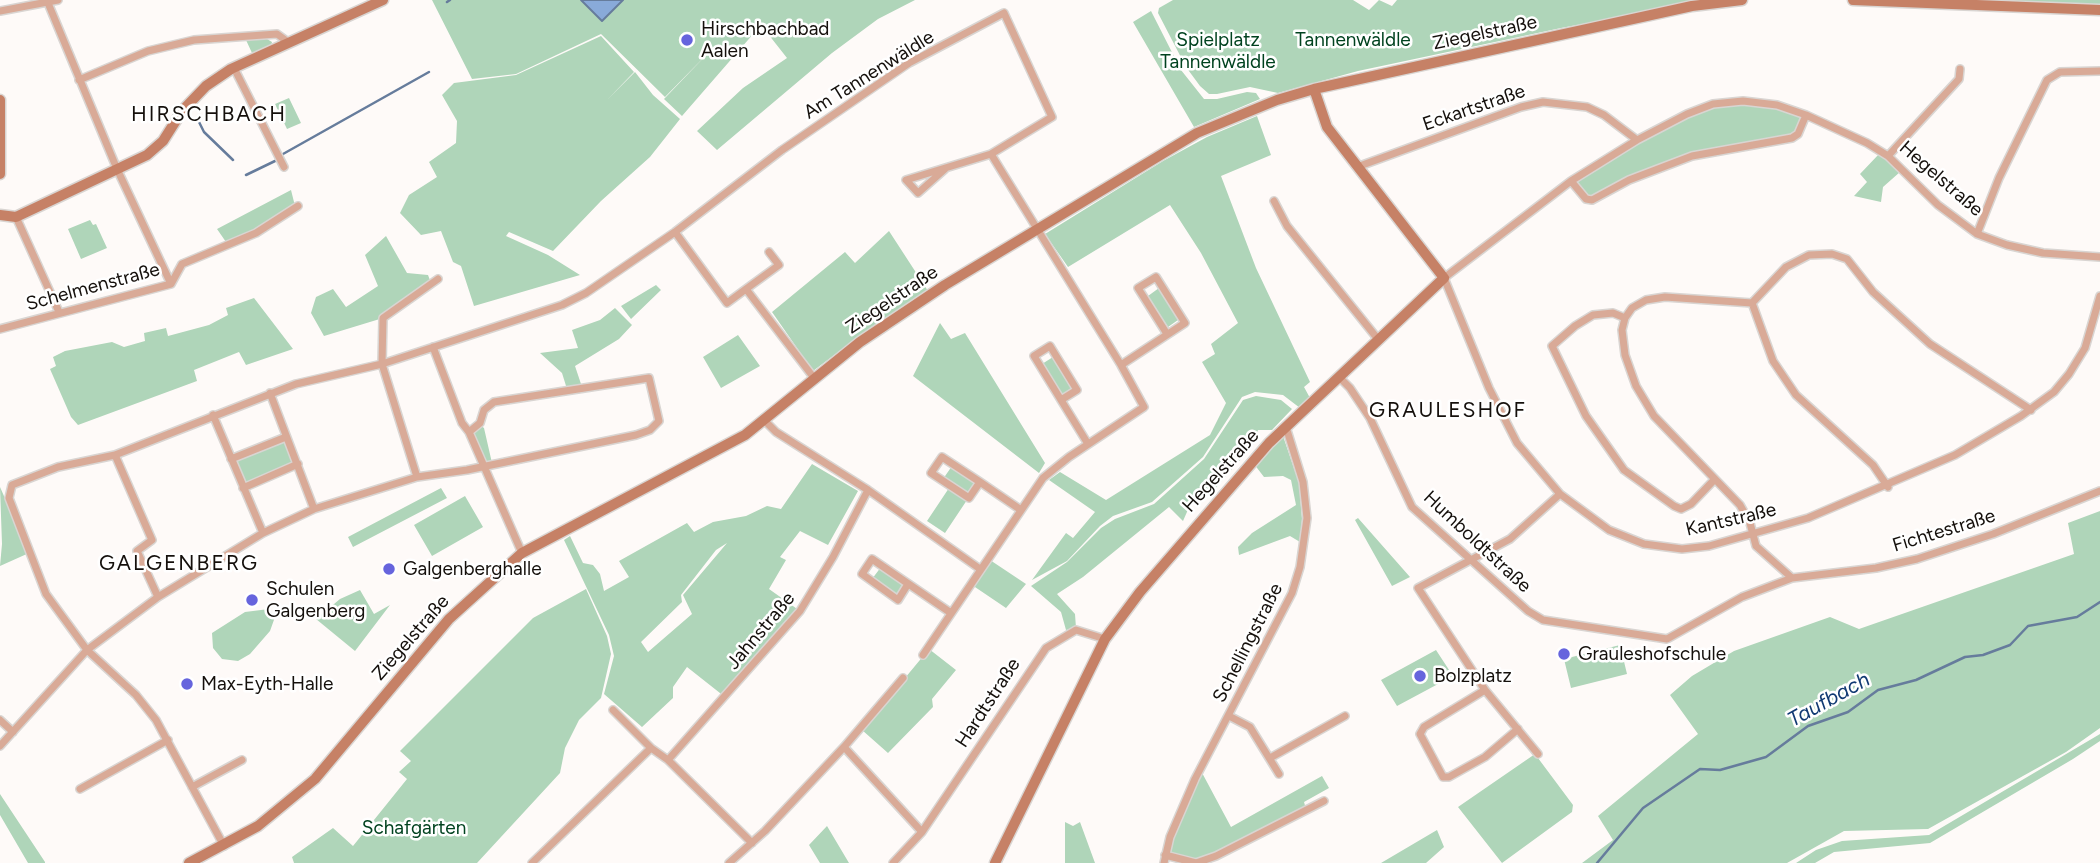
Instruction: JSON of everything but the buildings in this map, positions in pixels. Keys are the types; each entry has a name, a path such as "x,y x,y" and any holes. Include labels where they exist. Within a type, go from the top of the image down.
{"main road":[{"path":"0,215 16,217 155,148 206,86 234,68 383,0"},
{"name":"Ziegelstraße","path":"189,863 224,847 258,826 315,779 449,620 522,553 694,463 765,421 860,342 1035,230 1197,133 1277,100 1314,89 1692,6 1742,0"},
{"path":"1853,0 2100,10"},
{"name":"Kantstraße","path":"1314,89 1327,127 1444,278"},
{"path":"0,100 0,174"},
{"name":"Hegelstraße","path":"995,863 1105,639 1139,592 1229,487 1286,427 1377,338 1444,278"}],"street":[{"path":"0,10 58,0"},
{"path":"48,3 117,169 171,284"},
{"name":"Am Tannenwäldle","path":"87,650 46,594 9,498 12,485 58,467 116,454 270,393 382,364 527,318 586,293 675,232 782,150 909,63 1004,13 1052,117 991,154"},
{"path":"79,80 148,51 194,40 277,34 288,42"},
{"path":"234,68 284,167"},
{"path":"1888,156 1959,79 1959,69"},
{"path":"1977,234 1999,178 2047,80 2060,72 2100,71"},
{"name":"Hegelstraße","path":"1444,278 1571,181 1637,139 1713,104 1743,101 1777,105 1806,115 1888,156 1938,205 1977,234 2007,245 2043,253 2100,257"},
{"name":"Eckartstraße","path":"1357,167 1521,107 1543,102 1587,107 1604,115 1637,139"},
{"path":"1571,181 1586,199 1592,200 1629,180 1692,156 1791,138 1798,134 1806,115"},
{"path":"923,655 1043,478 1144,407 991,154 906,180 918,193 945,169"},
{"path":"1274,201 1287,226 1377,338"},
{"name":"Schelmenstraße","path":"0,329 171,284 182,264 256,233 298,206"},
{"path":"16,217 59,312"},
{"path":"675,232 727,303 779,265 769,252"},
{"path":"1752,303 1786,267 1809,255 1832,254 1847,259 1873,292 1930,344 2031,410"},
{"path":"1121,365 1185,323 1156,277 1138,288 1167,334"},
{"name":"Kantstraße","path":"1444,278 1489,388 1517,443 1560,494 1609,530 1644,544 1682,550 1709,547 1808,519 1955,455 2031,410 2054,392 2069,374 2084,348 2100,296"},
{"path":"417,477 382,364 383,318 438,279"},
{"path":"746,289 814,378"},
{"path":"1752,303 1665,296 1646,300 1632,309 1625,318 1622,330 1625,355 1636,386 1654,416 1740,505 1756,546 1792,578"},
{"path":"1752,303 1773,361 1796,395 1873,465 1888,486"},
{"path":"1625,318 1613,313 1593,315 1574,326 1552,346 1586,416 1624,470 1674,506 1681,509 1691,505 1716,479"},
{"path":"1061,400 1077,390 1050,346 1034,356 1061,400 1088,444"},
{"path":"433,347 461,423 469,432 482,467 522,553"},
{"name":"Humboldtstraße","path":"1339,377 1370,418 1412,507 1528,611 1543,620 1659,640"},
{"path":"0,746 87,650 158,597 263,533 314,509 417,477 482,467 636,435 650,430 659,421 649,378 494,402 484,410 480,423 469,432"},
{"path":"270,393 314,509"},
{"path":"213,415 263,533"},
{"path":"765,421 776,432 868,490 980,569"},
{"name":"Schellingstraße","path":"1164,859 1195,779 1292,593 1305,549 1307,518 1303,482 1286,427"},
{"path":"231,458 286,437"},
{"path":"116,454 152,540 137,551 158,597"},
{"path":"980,482 969,498 931,473 942,457 980,482 1021,510"},
{"path":"243,488 298,464"},
{"name":"Jahnstraße","path":"668,760 800,611 835,554 868,490"},
{"name":"Fichtestraße","path":"1659,640 1667,639 1742,597 1792,578 1876,568 1917,559 1993,534 2100,491"},
{"path":"1538,754 1485,690 1418,589 1510,539 1560,494"},
{"path":"908,584 898,600 862,574 872,559 951,613"},
{"name":"Hardtstraße","path":"893,863 922,832 1046,648 1076,630 1105,639"},
{"path":"87,650 136,695 167,740 224,847"},
{"path":"729,863 752,844 844,747 904,678"},
{"path":"1485,690 1424,727 1420,734 1443,777 1449,777 1485,757 1518,729"},
{"path":"613,710 651,748 668,760 752,844"},
{"path":"1228,716 1250,727 1279,774"},
{"path":"1270,758 1345,716"},
{"path":"0,720 13,733"},
{"path":"80,789 167,740"},
{"path":"844,747 922,832"},
{"path":"532,863 651,748"},
{"path":"192,787 242,760"},
{"path":"1164,859 1196,863 1216,856 1324,801"}],"green space":[{"path":"432,0 915,0 878,19 832,53 717,150 697,131 743,88 787,58 761,25 682,116 664,99 712,49 665,97 601,34 516,74 472,79"},
{"path":"1173,0 1353,0 1369,10 1379,0 1392,6 1397,0 1710,0 1358,71 1278,93 1250,87 1209,94 1186,67 1158,13 1159,8"},
{"path":"1977,0 2100,0 2100,6"},
{"path":"1151,11 1181,70 1204,99 1247,92 1256,93 1260,99 1194,127 1133,22"},
{"path":"601,36 634,72 607,100 635,72 653,95 680,119 650,157 601,201 553,251 509,232 506,236 548,255 580,275 474,306 461,266 453,262 441,231 421,235 400,213 409,195 437,177 429,162 456,143 457,121 442,95 454,83 516,75"},
{"path":"267,39 272,42 271,46 252,53 246,40"},
{"path":"289,98 301,123 287,129 275,104"},
{"path":"1743,101 1806,115 1798,134 1692,156 1592,200 1571,181 1637,140 1713,104"},
{"path":"1257,116 1271,155 1221,176 1256,268 1310,382 1304,387 1310,398 1300,408 1283,395 1255,392 1242,397 1203,457 1152,502 1113,516 1067,561 1032,580 1066,533 1073,538 1095,512 1049,480 1060,472 1106,500 1210,435 1226,403 1202,362 1215,354 1211,344 1238,323 1201,253 1170,205 1068,267 1045,234 1163,161 1207,137"},
{"path":"1879,154 1900,172 1883,187 1881,202 1854,196 1867,182 1860,174"},
{"path":"291,190 295,206 259,229 226,242 217,229"},
{"path":"90,220 93,225 96,224 107,248 81,259 68,229"},
{"path":"889,231 928,291 874,325 813,371 772,312 845,252 855,263"},
{"path":"386,236 407,273 428,275 431,283 383,318 324,336 311,313 316,297 333,289 346,307 378,286 365,255"},
{"path":"656,285 661,290 631,319 621,306"},
{"path":"1159,288 1178,320 1168,327 1148,296"},
{"path":"254,298 293,349 246,365 239,352 194,370 197,381 78,425 71,417 50,369 56,366 53,357 65,351 112,342 124,347 145,341 144,333 166,328 168,336 209,325 228,315 226,308"},
{"path":"615,308 632,325 619,339 575,366 582,387 567,389 562,373 540,353 578,348 572,330 600,320"},
{"path":"940,323 951,339 965,333 1045,463 1039,473 913,376"},
{"path":"738,335 760,366 721,388 703,357"},
{"path":"1053,357 1073,388 1062,395 1042,364"},
{"path":"1256,396 1281,400 1292,409 1272,430 1258,430 1253,445 1213,491 1197,489 1183,521 1169,507 1083,577 1057,594 1075,614 1076,628 1066,630 1061,612 1031,586 1067,562 1101,528 1115,519 1154,504 1204,459 1243,400"},
{"path":"480,425 484,428 492,463 483,465 471,433"},
{"path":"1283,436 1299,483 1302,519 1300,542 1290,536 1239,555 1238,547 1252,533 1296,505 1291,480 1283,476 1264,477 1254,464"},
{"path":"286,440 296,463 244,486 233,459"},
{"path":"812,464 858,491 828,545 800,531 780,557 786,560 769,589 800,611 725,697 687,667 673,687 673,698 642,727 604,694 614,656 609,635 564,540 570,536 583,563 593,565 600,574 604,591 629,577 619,561 687,523 694,532 713,522 746,516 767,506 781,509","holes":["727,543 683,595 692,614 648,652 641,642 682,602 681,595 716,550"]},
{"path":"952,466 977,482 968,496 943,479"},
{"path":"0,487 29,553 0,566 2,544"},
{"path":"441,488 447,498 353,547 348,537"},
{"path":"949,488 967,500 945,533 927,521"},
{"path":"465,496 483,527 432,556 414,525"},
{"path":"2100,511 2100,728 2066,752 1928,829 1844,831 1787,863 1582,863 1613,840 1598,816 1698,734 1670,695 1692,676 1734,651 1830,617 1859,629 2074,554 2068,523"},
{"path":"1358,518 1410,577 1392,586 1355,520"},
{"path":"990,560 1026,584 1006,608 972,585"},
{"path":"881,567 906,584 898,597 872,579"},
{"name":"Schafgärten","path":"586,589 607,636 611,654 601,698 579,720 565,748 560,773 477,863 294,863 292,857 333,828 353,846 407,779 399,772 411,761 400,751 533,618"},
{"path":"360,590 374,614 390,605 355,651 316,619 340,599"},
{"path":"269,609 275,617 270,631 250,654 238,661 222,659 213,648 212,633 245,612"},
{"path":"1620,645 1627,674 1571,688 1564,659"},
{"path":"929,649 956,670 932,699 933,707 888,753 862,730"},
{"path":"1436,650 1453,676 1397,706 1381,680"},
{"path":"2100,734 2100,741 2073,759 1930,843 1834,852 1815,863 1796,863 1816,850 1842,841 1929,835"},
{"path":"1535,754 1573,805 1572,812 1502,863 1458,807"},
{"path":"1200,769 1231,827 1322,776 1329,788 1304,802 1306,809 1196,863 1165,855"},
{"path":"0,794 45,863 28,863 0,815"},
{"path":"1065,822 1073,826 1080,822 1095,863 1065,863"},
{"path":"827,826 849,863 820,863 809,845"},
{"path":"1437,830 1444,847 1426,863 1381,863"}],"water":[{"path":"581,0 623,0 602,21"}],"waterway":[{"name":"HIRSCHBACH","path":"283,154 429,72"},
{"name":"HIRSCHBACH","path":"197,118 204,132 233,160"},
{"name":"HIRSCHBACH","path":"246,175 275,161"},
{"name":"Taufbach","path":"1597,863 1643,808 1700,769 1720,770 1766,757 1808,726 1848,712 1878,690 1916,680 1965,657 1983,655 2010,645 2028,626 2077,617 2100,602"}],"place":[{"name":"Hirschbachbad Aalen","path":"687,40"},
{"name":"Galgenberghalle","path":"389,569"},
{"name":"Schulen Galgenberg","path":"252,600"},
{"name":"Grauleshofschule","path":"1564,654"},
{"name":"Bolzplatz","path":"1420,676"},
{"name":"Max-Eyth-Halle","path":"187,684"}],"district":[{"name":"HIRSCHBACH","path":"209,115"},
{"name":"GRAULESHOF","path":"1448,411"},
{"name":"GALGENBERG","path":"179,564"}],"park label":[{"name":"Tannenwäldle","path":"1353,40"},
{"name":"Spielplatz Tannenwäldle","path":"1218,51"}]}
